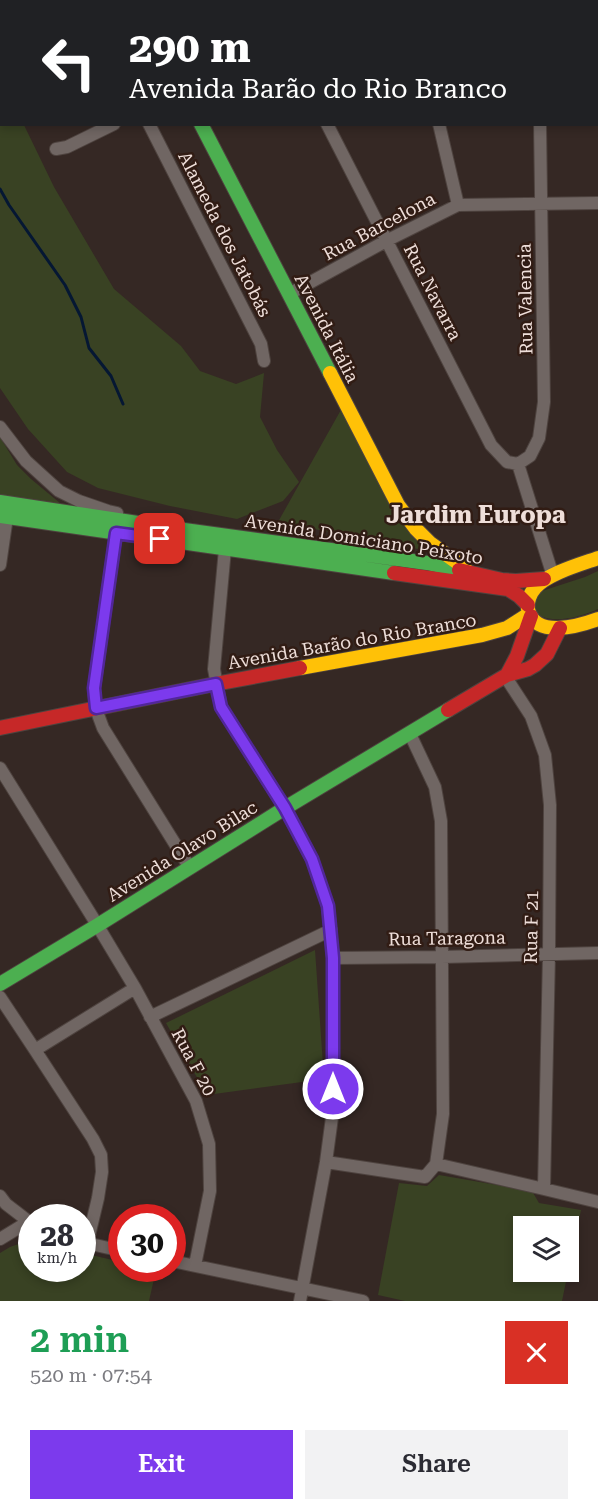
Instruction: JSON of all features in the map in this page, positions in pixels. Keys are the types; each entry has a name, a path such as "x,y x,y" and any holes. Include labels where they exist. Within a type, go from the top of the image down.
{"street":[{"path":"56,149 67,147 110,126"},
{"name":"Alameda dos Jatobás","path":"150,126 261,344 264,362"},
{"name":"Avenida Itália","path":"202,126 398,505 430,543 472,572"},
{"name":"Rua Navarra","path":"328,126 491,445 507,462 518,464"},
{"path":"439,126 458,205"},
{"name":"Rua Valencia","path":"518,464 530,456 539,438 544,402 540,126"},
{"name":"Rua Barcelona","path":"289,294 458,205 598,203"},
{"path":"0,427 26,461 59,491 78,501 108,511 171,522 184,530"},
{"path":"506,676 517,656 529,612 531,593 534,587 548,578 518,464"},
{"name":"Avenida Domiciano Peixoto","path":"0,502 427,563 509,581 548,578 598,558"},
{"path":"0,565 3,516"},
{"name":"Avenida Domiciano Peixoto","path":"3,516 507,589 519,596 539,624 560,628"},
{"path":"116,533 94,688 96,708 103,728 190,868"},
{"path":"427,563 432,554 430,543"},
{"path":"225,549 214,669 221,707 285,808 312,859 328,906 331,930 333,1110 326,1162 301,1295"},
{"name":"Avenida Barão do Rio Branco","path":"0,728 216,684 482,636 507,628 529,612"},
{"path":"560,628 598,619"},
{"name":"Avenida Olavo Bilac","path":"0,984 285,808 506,676 521,672 543,659 551,650 560,628"},
{"name":"Rua F 21","path":"506,676 531,716 545,755 550,805 544,1189"},
{"path":"326,1162 425,1177 436,1164 443,1114 441,821 435,787 410,734"},
{"name":"Rua F 20","path":"0,768 98,925 196,1101 208,1144 210,1191 195,1265"},
{"name":"Rua F 20","path":"150,1017 331,930"},
{"name":"Rua Taragona","path":"333,958 598,953"},
{"path":"35,1050 135,988"},
{"path":"0,997 93,1139 101,1155 102,1172 96,1204"},
{"path":"436,1164 598,1202"},
{"path":"0,1196 18,1214"},
{"path":"0,1239 18,1229"},
{"path":"186,1263 301,1295 363,1301"}],"green space":[{"path":"0,126 24,126 54,187 114,289 181,346 200,371 236,384 264,373 260,417 277,450 299,482 283,501 237,519 170,506 98,488 67,472 28,429 0,388"},
{"path":"342,408 423,550 278,522"},
{"path":"0,437 17,465 66,508 0,499"},
{"path":"598,571 598,609 584,615 560,619 538,615 533,601 536,594"},
{"path":"315,950 324,1079 207,1095 166,1023"},
{"path":"439,1175 532,1191 539,1203 581,1210 579,1220 579,1216 513,1216 513,1282 566,1282 562,1301 405,1301 378,1295 399,1183 427,1186"},
{"path":"18,1244 18,1282 96,1282 96,1256 108,1259 108,1282 153,1282 149,1301 0,1301 0,1253"}],"waterway":[{"path":"0,189 65,285 81,317 89,348 111,376 123,404"}],"traffic: fast":[{"path":"202,126 330,373"},
{"path":"0,502 427,563 459,570"},
{"path":"0,516 394,573"},
{"path":"0,984 448,710"}],"traffic: slow":[{"path":"330,373 398,505 430,543 465,568"},
{"path":"598,558 547,578 535,588 528,601 528,609 532,618 548,627 569,627 598,619"},
{"path":"300,668 482,635 507,628 529,614"}],"traffic: jam":[{"path":"459,570 502,580 544,579"},
{"path":"394,573 508,589 528,605"},
{"path":"507,675 517,656 531,616"},
{"path":"448,710 507,675 535,665 547,654 560,628"},
{"path":"0,728 300,668"}],"district":[{"name":"Jardim Europa","path":"476,515"}],"route":[{"path":"160,539 116,533 94,688 96,708 216,684 221,707 285,808 312,859 328,906 333,958 333,1089"}]}
